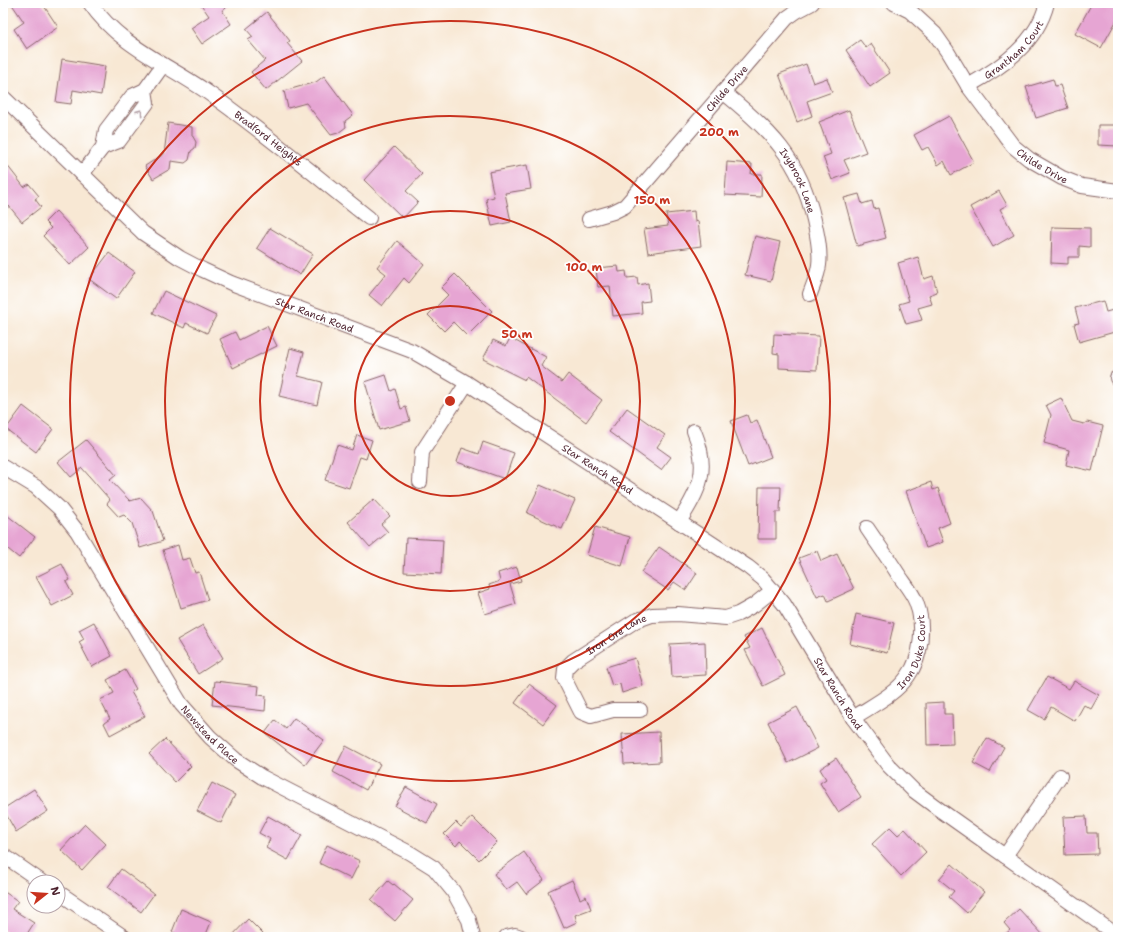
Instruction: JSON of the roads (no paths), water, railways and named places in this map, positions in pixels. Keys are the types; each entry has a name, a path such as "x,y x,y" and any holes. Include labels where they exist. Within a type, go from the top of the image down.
{"street":[{"name":"Bradford Heights","path":"90,3 107,25 134,47 198,86 245,120 369,218"},
{"name":"Childe Drive","path":"589,219 613,212 625,206 788,18 812,3"},
{"name":"Childe Drive","path":"894,3 910,12 935,34 968,86 1013,146 1029,159 1062,178 1082,186 1118,191"},
{"name":"Grantham Court","path":"968,86 992,72 1021,48 1032,35 1042,19 1048,3"},
{"path":"82,174 102,147 119,141 147,103 145,90 163,65"},
{"name":"Ivybrook Lane","path":"723,92 748,112 768,131 783,149 798,175 812,211 819,248 819,266 810,294"},
{"name":"Star Ranch Road","path":"3,97 143,233 180,258 231,283 412,351 467,383 748,567 763,579 784,604 853,718 888,765 913,790 1118,936"},
{"path":"420,482 422,452 467,383"},
{"path":"679,522 694,499 701,479 702,454 694,431"},
{"name":"Newstead Place","path":"3,467 36,487 60,508 77,531 181,704 210,737 236,760 262,777 410,853 434,868 453,891 469,920 473,937"},
{"name":"Iron Duke Court","path":"853,718 886,697 908,676 915,662 919,648 920,615 916,602 867,528"},
{"name":"Iron Ore Lane","path":"640,710 613,710 591,716 581,712 564,678 565,669 573,661 635,621 652,615 665,614 726,618 738,614 754,605 773,590"},
{"path":"1005,856 1060,776"},
{"path":"3,855 30,874"},
{"path":"66,897 124,937"},
{"path":"506,937 515,935 521,937"}]}
